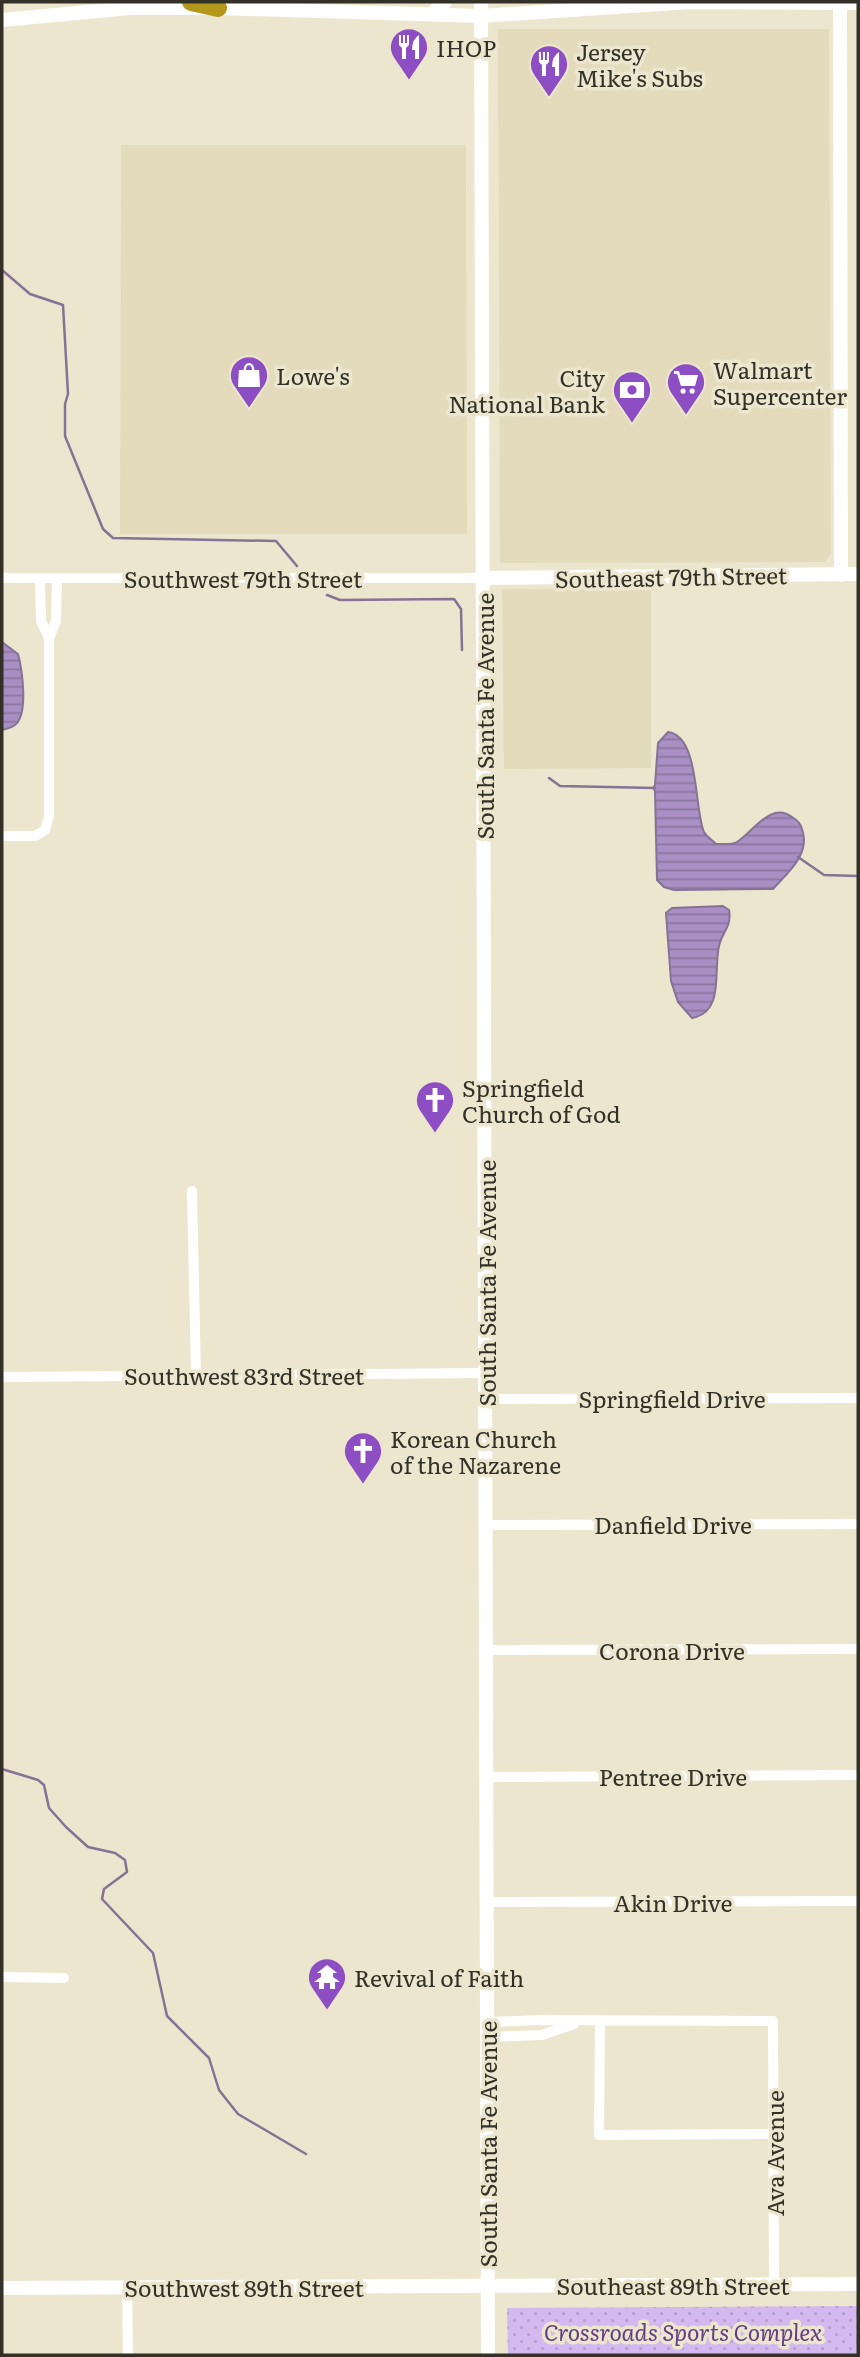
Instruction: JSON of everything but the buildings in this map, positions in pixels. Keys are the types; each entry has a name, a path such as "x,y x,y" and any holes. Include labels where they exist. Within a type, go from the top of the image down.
{"highway":[{"path":"191,2 218,8"}],"main road":[{"path":"432,14 445,2"},
{"path":"522,2 540,12"},
{"path":"2,20 130,8 432,14 481,9 540,12 691,2 858,3"},
{"path":"840,3 841,575"},
{"name":"South Santa Fe Avenue","path":"481,9 488,2355"},
{"name":"Southeast 79th Street","path":"484,578 858,575"},
{"name":"Southeast 89th Street","path":"487,2286 858,2284"},
{"name":"Southwest 89th Street","path":"2,2288 487,2286"}],"street":[{"name":"Southwest 79th Street","path":"2,578 484,578"},
{"path":"40,578 41,621 50,638"},
{"path":"2,836 35,836 44,830 49,816 50,638 56,621 57,578"},
{"path":"192,1191 196,1376"},
{"name":"Southwest 83rd Street","path":"2,1377 486,1373"},
{"name":"Springfield Drive","path":"486,1399 858,1398"},
{"name":"Danfield Drive","path":"487,1525 858,1524"},
{"name":"Corona Drive","path":"487,1650 858,1649"},
{"name":"Pentree Drive","path":"487,1777 858,1775"},
{"name":"Akin Drive","path":"487,1902 858,1902"},
{"path":"2,1977 64,1978"},
{"path":"487,2030 542,2020 600,2021 599,2135 774,2134"},
{"path":"487,2030 542,2035 581,2021"},
{"name":"Ava Avenue","path":"600,2021 773,2021 774,2284"},
{"path":"127,2287 128,2355"}],"shaded area":[{"path":"498,29 829,29 831,553 825,562 500,563"},
{"path":"121,145 466,145 467,534 120,534"},
{"path":"502,589 651,589 651,768 504,769"},
{"path":"2,642 18,654 23,699 17,723 2,730"},
{"path":"668,732 678,737 686,746 704,832 716,844 737,842 763,820 777,813 784,813 800,823 804,838 801,854 773,889 674,890 664,887 657,880 653,788 658,743"},
{"path":"723,906 729,910 729,921 717,956 716,989 709,1008 692,1018 678,1002 671,981 666,913 672,908"}],"green space":[{"name":"Crossroads Sports Complex","path":"858,2306 858,2355 508,2355 507,2308"}],"waterway":[{"path":"2,270 30,294 63,305 68,394 65,404 65,436 103,529 113,538 276,541 297,566"},
{"path":"327,595 340,600 454,599 461,609 462,650"},
{"path":"549,778 560,786 655,788"},
{"path":"798,857 824,875 858,876"},
{"path":"2,1769 38,1780 44,1785 49,1808 66,1827 88,1847 115,1853 125,1860 127,1872 104,1889 102,1899 153,1953 167,2016 209,2058 219,2090 238,2114 306,2154"}],"place":[{"name":"IHOP","path":"409,81"},
{"name":"Jersey Mike's Subs","path":"549,98"},
{"name":"Lowe's","path":"249,409"},
{"name":"Walmart Supercenter","path":"686,416"},
{"name":"City National Bank","path":"632,424"},
{"name":"Springfield Church of God","path":"435,1134"},
{"name":"Korean Church of the Nazarene","path":"363,1485"},
{"name":"Revival of Faith","path":"327,2011"}]}
